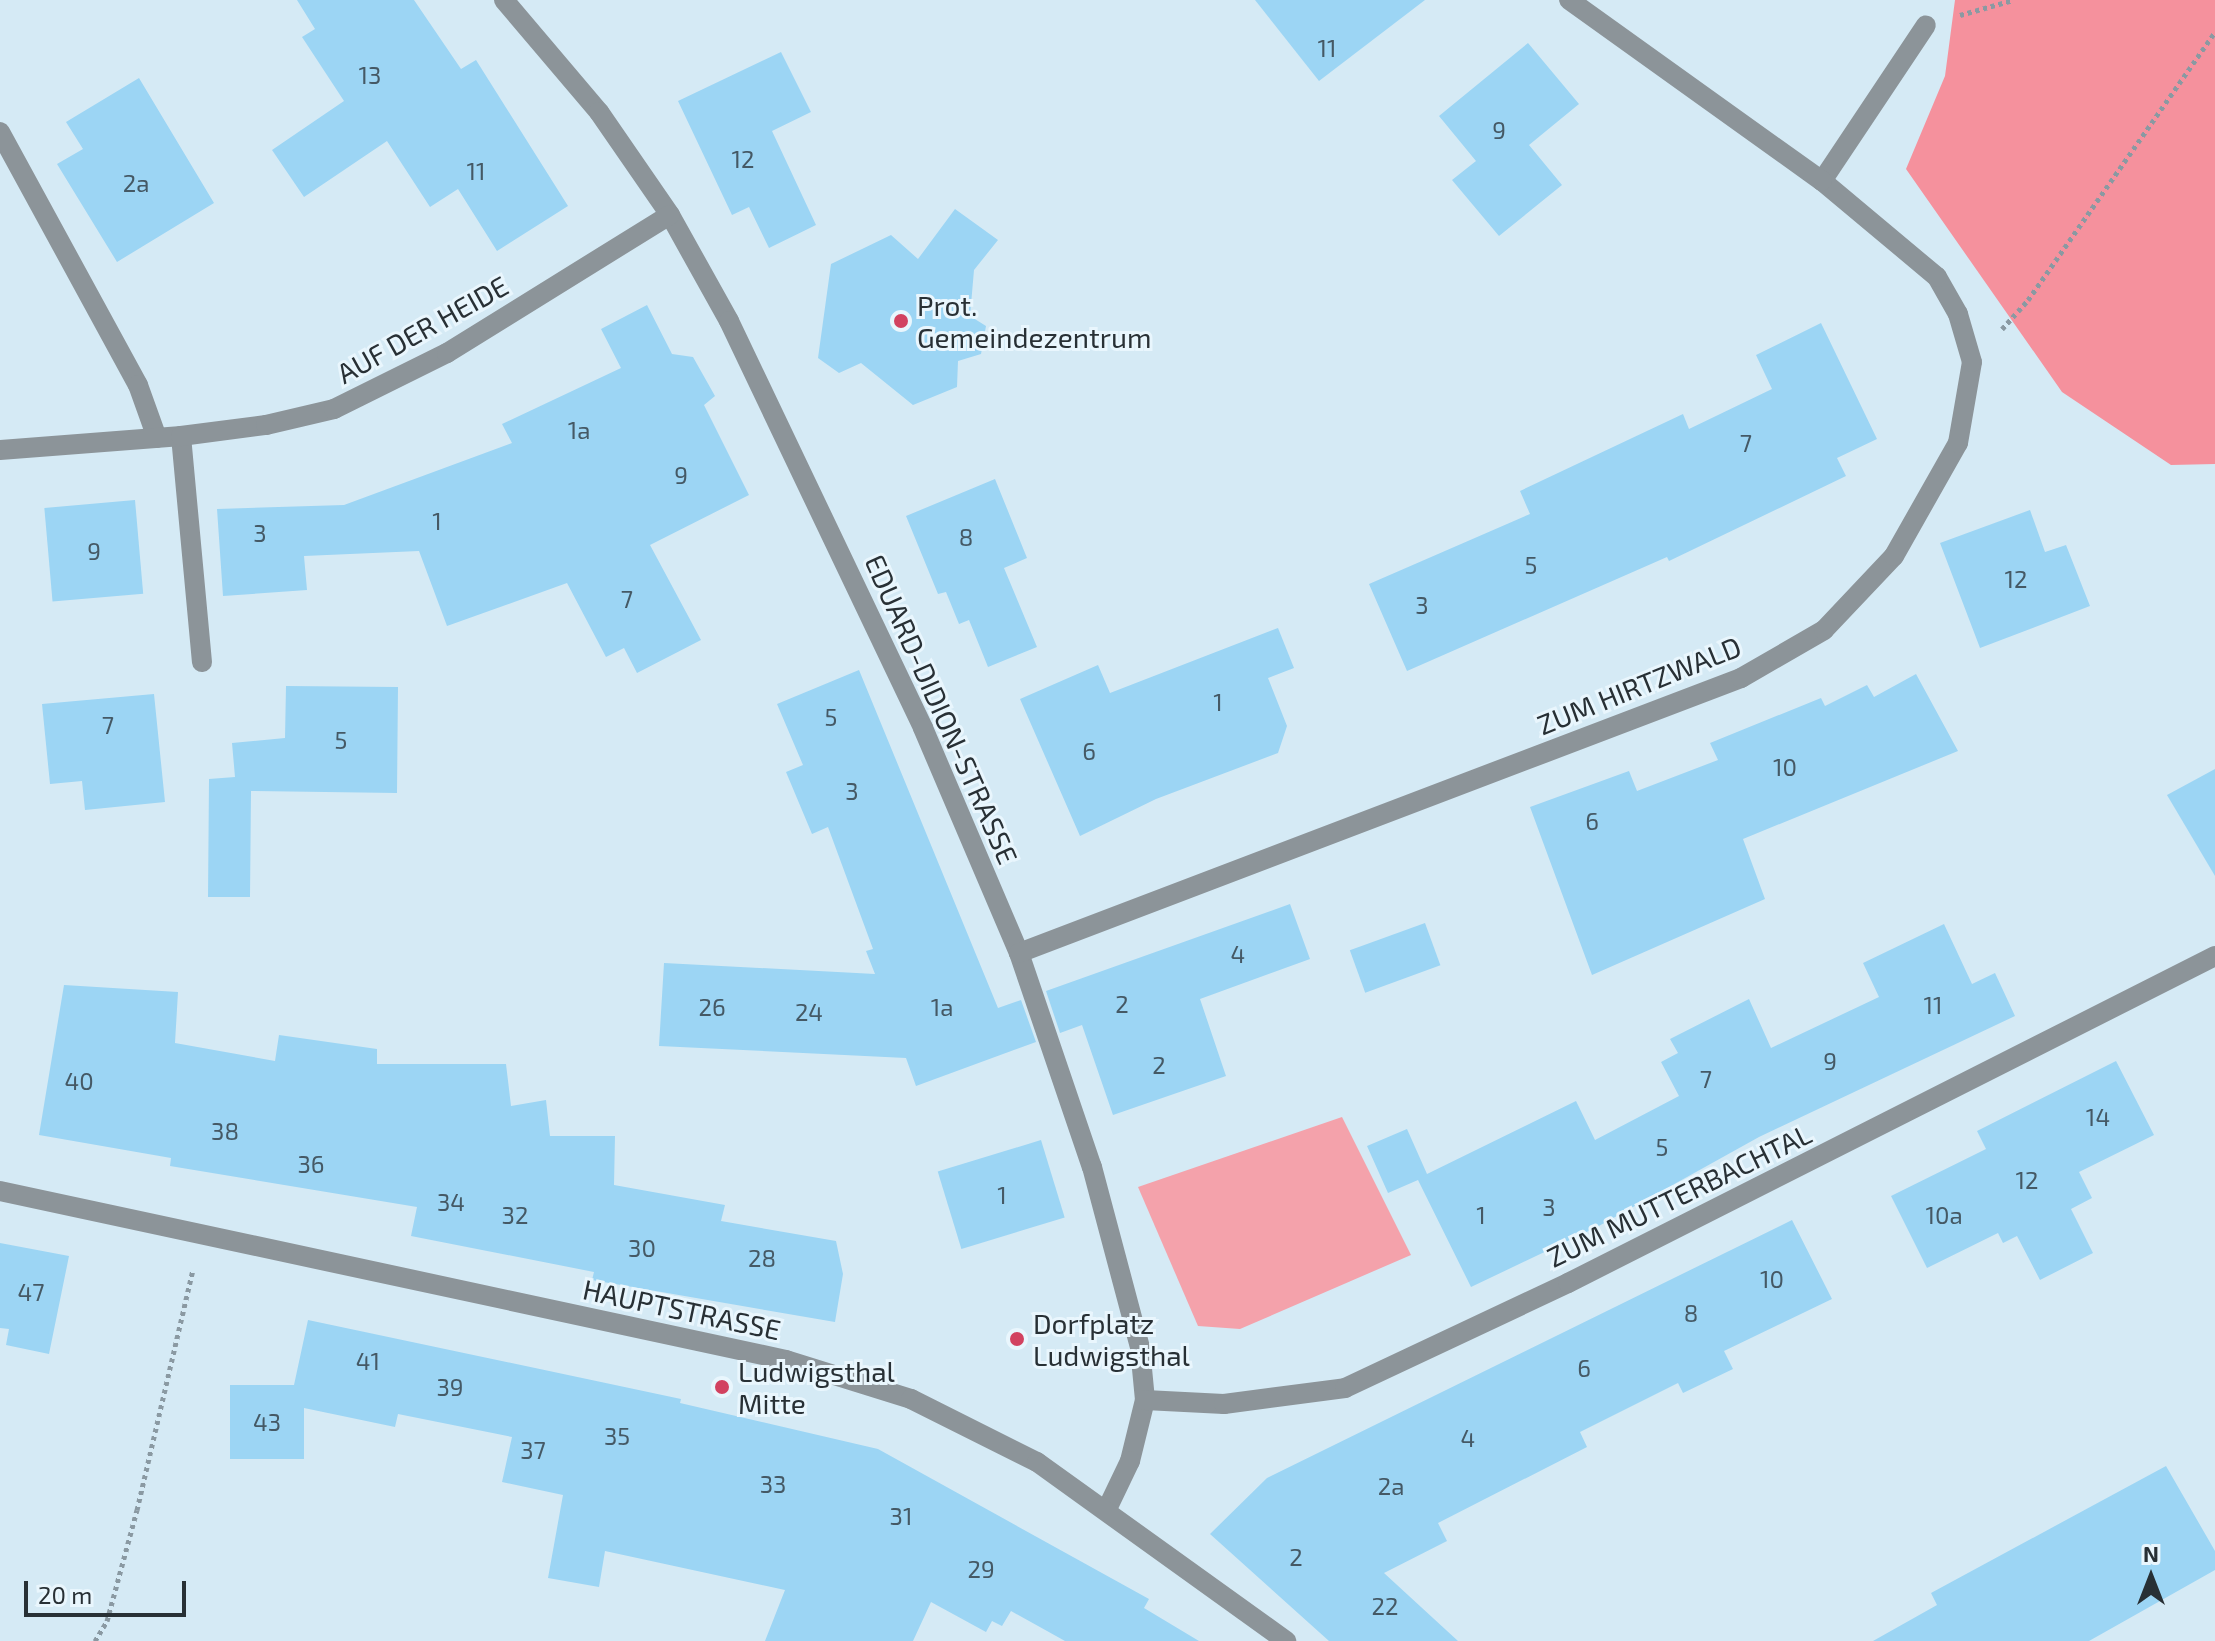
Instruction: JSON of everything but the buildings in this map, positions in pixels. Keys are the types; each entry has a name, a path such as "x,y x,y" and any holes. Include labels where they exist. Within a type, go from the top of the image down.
{"street":[{"name":"EDUARD-DIDION-STRASSE","path":"504,0 599,112 670,215 729,321 872,618 1019,953 1092,1167 1140,1348 1145,1400 1130,1461 1108,1507"},
{"name":"ZUM HIRTZWALD","path":"1019,953 1741,678 1824,630 1894,556 1958,443 1972,362 1958,314 1937,277 1822,181 1569,0"},
{"path":"1822,181 1926,25"},
{"path":"0,132 138,385 157,438"},
{"name":"AUF DER HEIDE","path":"0,450 181,436 266,425 334,409 447,353 670,215"},
{"path":"181,436 202,662"},
{"name":"ZUM MUTTERBACHTAL","path":"1145,1400 1224,1404 1345,1388 1568,1283 2215,956"},
{"name":"HAUPTSTRASSE","path":"0,1191 786,1360 911,1399 1037,1462 1108,1507 1286,1641"}],"path":[{"path":"1926,25 2013,0"},
{"path":"1972,362 2028,300 2215,32"},
{"path":"95,1641 107,1621 137,1510 201,1233"}],"shaded area":[{"path":"1955,0 2215,0 2215,464 2171,465 2062,392 1906,169 1945,76"},
{"path":"1342,1117 1411,1255 1240,1329 1198,1326 1138,1187"}],"place":[{"name":"Prot. Gemeindezentrum","path":"901,321"},
{"name":"Dorfplatz Ludwigsthal","path":"1017,1339"},
{"name":"Ludwigsthal Mitte","path":"722,1387"}]}
